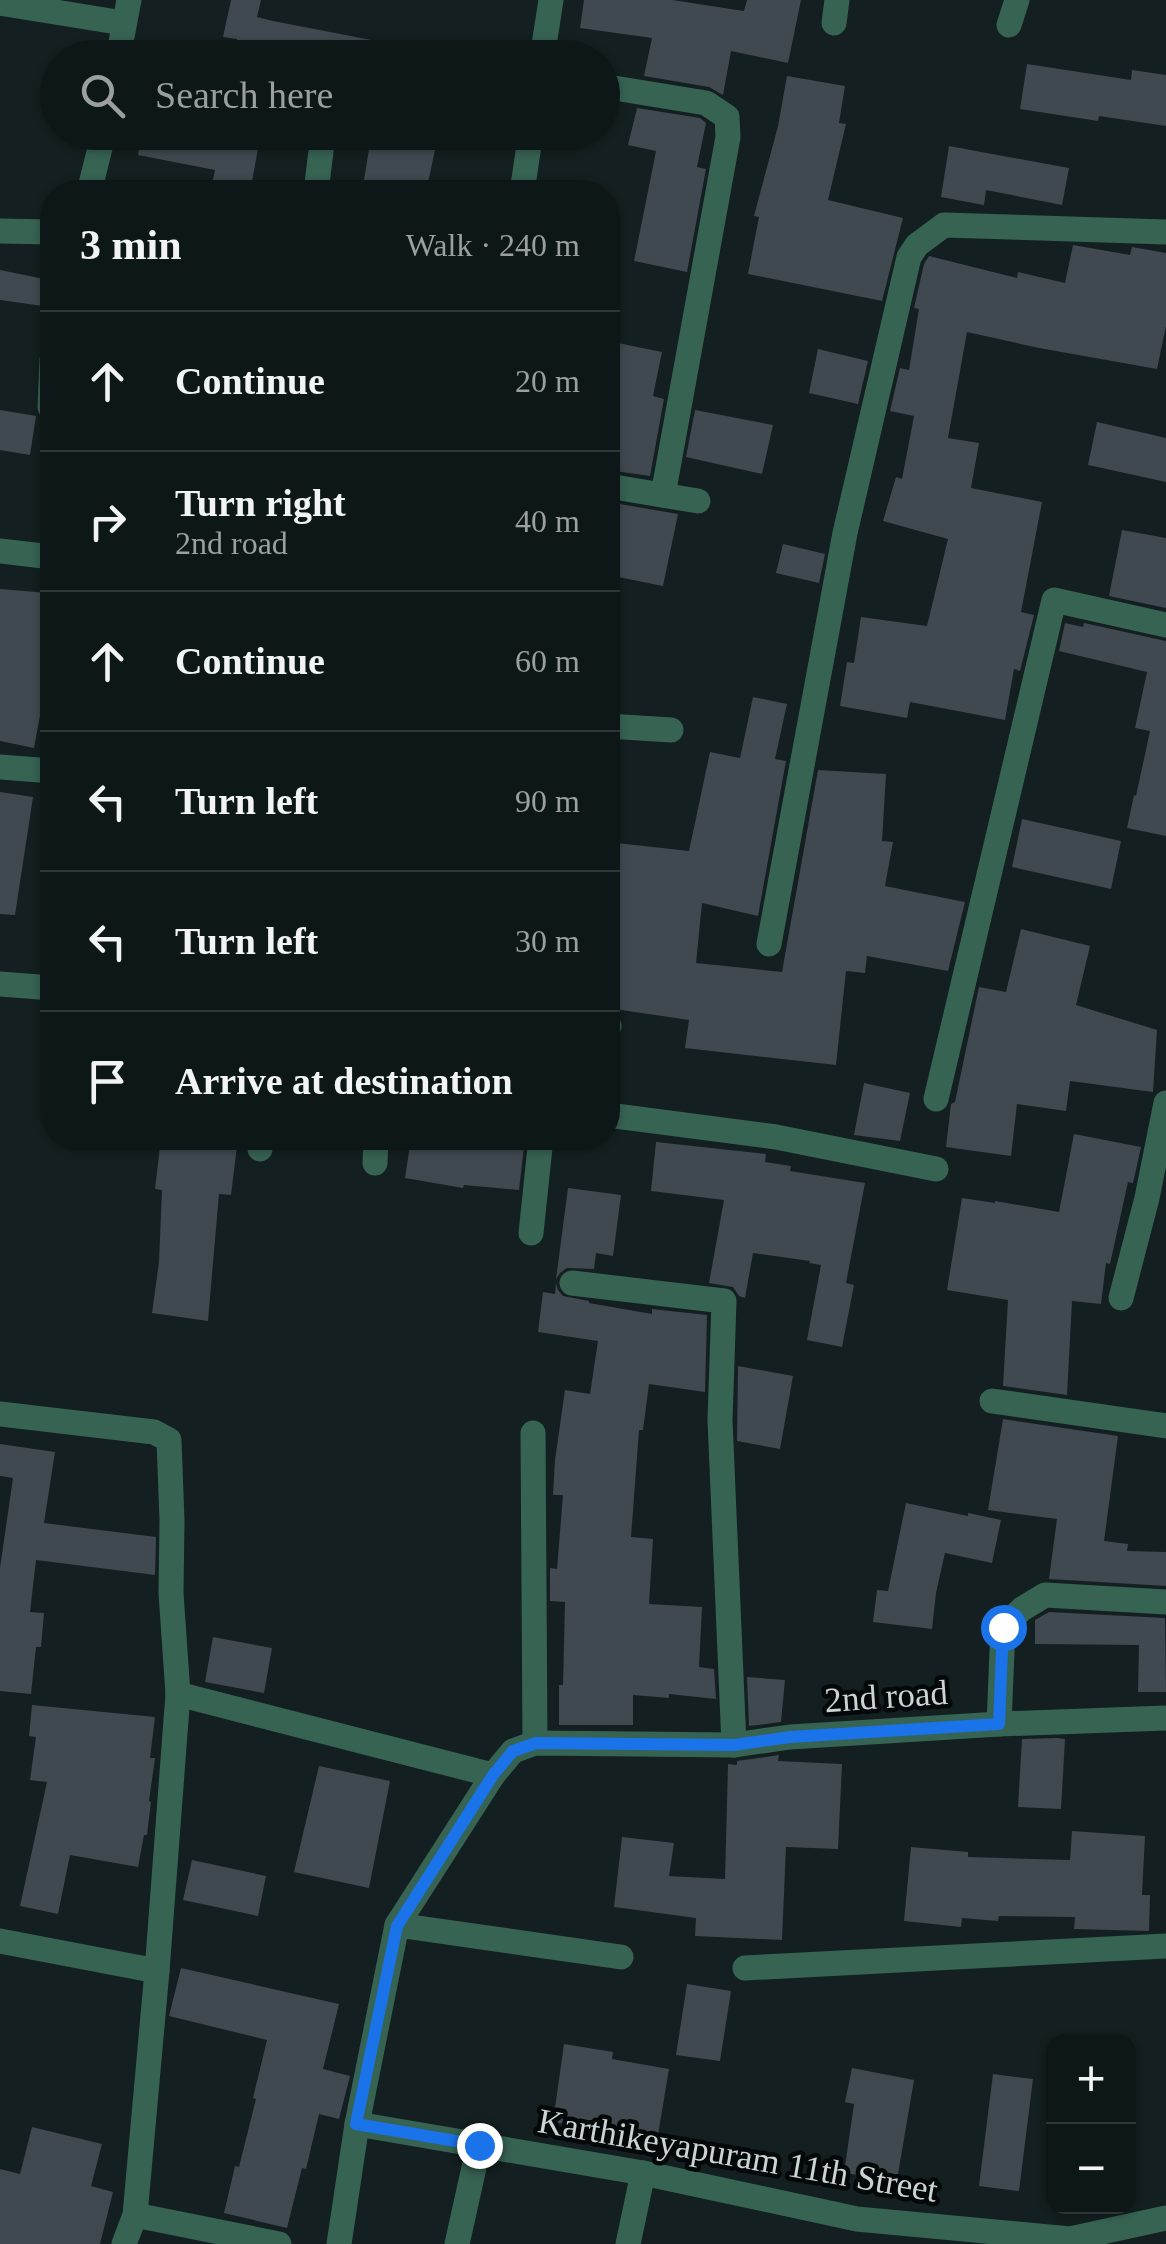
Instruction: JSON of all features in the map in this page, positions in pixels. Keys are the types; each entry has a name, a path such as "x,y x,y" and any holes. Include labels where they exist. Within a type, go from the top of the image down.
{"street":[{"path":"545,40 551,0"},
{"path":"0,4 126,12 121,40"},
{"path":"620,89 706,103 728,117 728,136 663,495"},
{"path":"91,180 99,150"},
{"path":"318,180 321,150"},
{"path":"524,180 528,150"},
{"path":"769,944 845,533 909,258 917,245 944,225 1166,232"},
{"path":"0,230 40,232"},
{"path":"620,488 698,501"},
{"path":"0,551 40,556"},
{"path":"936,1099 1054,600 1166,624"},
{"path":"620,727 671,730"},
{"path":"0,766 40,770"},
{"path":"0,984 40,987"},
{"path":"1122,1298 1156,1199 1166,1103"},
{"path":"620,1117 776,1138 936,1169"},
{"path":"531,1232 540,1150"},
{"path":"572,1283 724,1301 720,1420 734,1745"},
{"path":"992,1401 1166,1426"},
{"path":"0,1414 154,1432 169,1440 171,1592 178,1694 136,2214 124,2244"},
{"path":"339,2244 356,2124 397,1926 493,1775 513,1751 536,1743 533,1433"},
{"path":"999,1724 1003,1627 1022,1609 1045,1595 1166,1602"},
{"path":"178,1694 493,1775"},
{"name":"2nd road","path":"536,1743 734,1745 790,1737 1166,1718"},
{"path":"397,1926 620,1958"},
{"path":"0,1941 157,1971"},
{"path":"745,1968 1166,1946"},
{"name":"Karthikeyapuram 11th Street","path":"356,2124 643,2173 855,2232 1070,2239 1166,2218"},
{"path":"457,2244 479,2145"},
{"path":"628,2244 643,2173"},
{"path":"136,2214 279,2244"}],"building":[{"path":"231,0 261,0 257,17 371,40 237,40 223,37"},
{"path":"584,0 672,0 744,11 747,0 801,0 788,63 731,51 723,95 709,87 644,76 652,38 580,28"},
{"path":"1027,64 1131,80 1132,70 1166,75 1166,126 1020,109"},
{"path":"787,76 845,86 839,123 846,124 828,200 903,218 882,301 748,274 759,217 754,216"},
{"path":"637,108 700,118 706,123 697,167 706,169 687,272 634,261 656,151 628,145"},
{"path":"949,146 1069,168 1062,205 986,190 984,205 941,197"},
{"path":"139,150 258,150 252,180 213,180 215,170 138,155"},
{"path":"369,150 435,150 429,180 364,180"},
{"path":"1073,245 1130,255 1132,247 1166,253 1166,326 1157,369 967,332 948,438 979,443 971,488 1042,502 1021,612 1034,615 1020,671 1014,669 1005,720 910,702 907,718 840,706 847,662 854,663 861,617 927,626 948,539 883,521 896,477 902,479 914,416 890,411 900,368 909,370 919,309 914,308 924,264 929,256 1017,278 1018,272 1065,283"},
{"path":"0,270 40,278 40,306 0,300"},
{"path":"620,343 662,352 653,396 664,399 650,476 620,472"},
{"path":"818,349 868,361 858,404 809,393"},
{"path":"0,410 36,416 30,455 0,450"},
{"path":"695,410 773,425 762,474 686,457"},
{"path":"1097,422 1166,438 1166,482 1088,465"},
{"path":"620,504 678,514 663,586 620,577"},
{"path":"1122,530 1166,538 1166,608 1109,596"},
{"path":"783,544 825,554 819,583 776,573"},
{"path":"0,589 40,592 40,716 34,748 0,741"},
{"path":"1065,623 1083,627 1084,623 1166,641 1166,836 1127,828 1150,731 1135,728 1147,672 1059,651"},
{"path":"753,697 787,704 775,759 786,761 758,916 702,903 696,963 782,972 818,770 886,774 882,841 893,842 885,886 965,902 948,971 867,956 865,973 846,971 836,1065 685,1048 689,1020 620,1010 620,843 689,851 710,752 740,758"},
{"path":"0,792 33,797 15,915 0,914"},
{"path":"1022,819 1121,841 1111,889 1012,867"},
{"path":"1021,929 1090,946 1076,1005 1157,1030 1153,1092 1070,1081 1066,1111 1017,1104 1011,1156 946,1147 951,1104 955,1102 979,987 1006,992"},
{"path":"864,1083 910,1093 900,1141 854,1135"},
{"path":"1074,1134 1141,1147 1133,1183 1128,1182 1110,1264 1106,1263 1101,1304 1072,1301 1067,1395 1003,1386 1008,1300 947,1290 962,1198 1059,1212"},
{"path":"656,1142 766,1154 765,1162 791,1166 790,1171 865,1183 846,1283 854,1285 842,1347 807,1340 821,1265 753,1253 745,1298 733,1287 709,1283 724,1200 651,1191"},
{"path":"160,1150 237,1150 231,1195 219,1194 208,1321 152,1313 162,1190 155,1189"},
{"path":"409,1150 524,1150 519,1190 464,1185 463,1188 405,1178"},
{"path":"568,1188 621,1195 613,1256 596,1253 594,1269 567,1268 556,1279"},
{"path":"556,1283 563,1296 589,1303 652,1314 652,1309 707,1315 705,1392 649,1384 643,1430 639,1430 631,1537 653,1539 649,1604 702,1607 699,1667 714,1669 716,1699 633,1695 633,1725 559,1725 565,1602 550,1601 550,1568 557,1569 563,1495 553,1495 555,1460 565,1390 590,1394 598,1341 538,1332 543,1292 555,1294"},
{"path":"738,1366 793,1376 780,1449 737,1441"},
{"path":"1003,1419 1118,1436 1104,1541 1128,1544 1127,1551 1166,1552 1166,1586 1049,1579 1057,1519 988,1510"},
{"path":"0,1444 55,1452 44,1523 156,1537 155,1575 36,1560 30,1612 44,1613 31,1694 0,1691 0,1568 13,1478 0,1476"},
{"path":"906,1503 1001,1520 992,1563 945,1553 932,1629 873,1622 877,1590 888,1591"},
{"path":"1049,1612 1165,1618 1166,1692 1138,1692 1139,1645 1035,1644 1035,1620"},
{"path":"213,1637 272,1648 264,1693 205,1682"},
{"path":"747,1677 785,1680 781,1722 749,1726"},
{"path":"32,1705 155,1717 150,1758 155,1758 151,1802 138,1867 70,1855 58,1914 20,1906 47,1782 30,1780 36,1737 29,1736"},
{"path":"1022,1739 1065,1739 1061,1809 1018,1807"},
{"path":"779,1755 778,1761 842,1764 838,1849 786,1847 782,1940 695,1936 696,1918 614,1907 622,1837 674,1843 669,1876 725,1879 728,1764"},
{"path":"319,1766 390,1781 369,1888 294,1872"},
{"path":"1072,1831 1145,1836 1142,1895 1150,1895 1149,1931 1074,1929 1075,1917 999,1916 998,1921 962,1918 961,1927 904,1921 911,1847 968,1852 968,1857 1070,1860"},
{"path":"192,1860 266,1876 258,1916 183,1900"},
{"path":"181,1968 339,2004 323,2069 350,2076 339,2119 319,2114 287,2228 224,2213 256,2099 253,2098 267,2040 169,2016"},
{"path":"687,1984 731,1991 720,2061 676,2055"},
{"path":"564,2044 613,2052 612,2059 669,2069 657,2141 553,2122"},
{"path":"852,2068 914,2080 897,2180 844,2173 854,2104 845,2102"},
{"path":"993,2074 1033,2079 1019,2191 979,2186"},
{"path":"32,2127 102,2144 91,2186 113,2192 100,2244 0,2244 0,2169 20,2174"}],"route":[{"path":"479,2145 356,2124 397,1926 493,1775 513,1751 536,1743 734,1745 790,1737 999,1724 1003,1627"}]}
